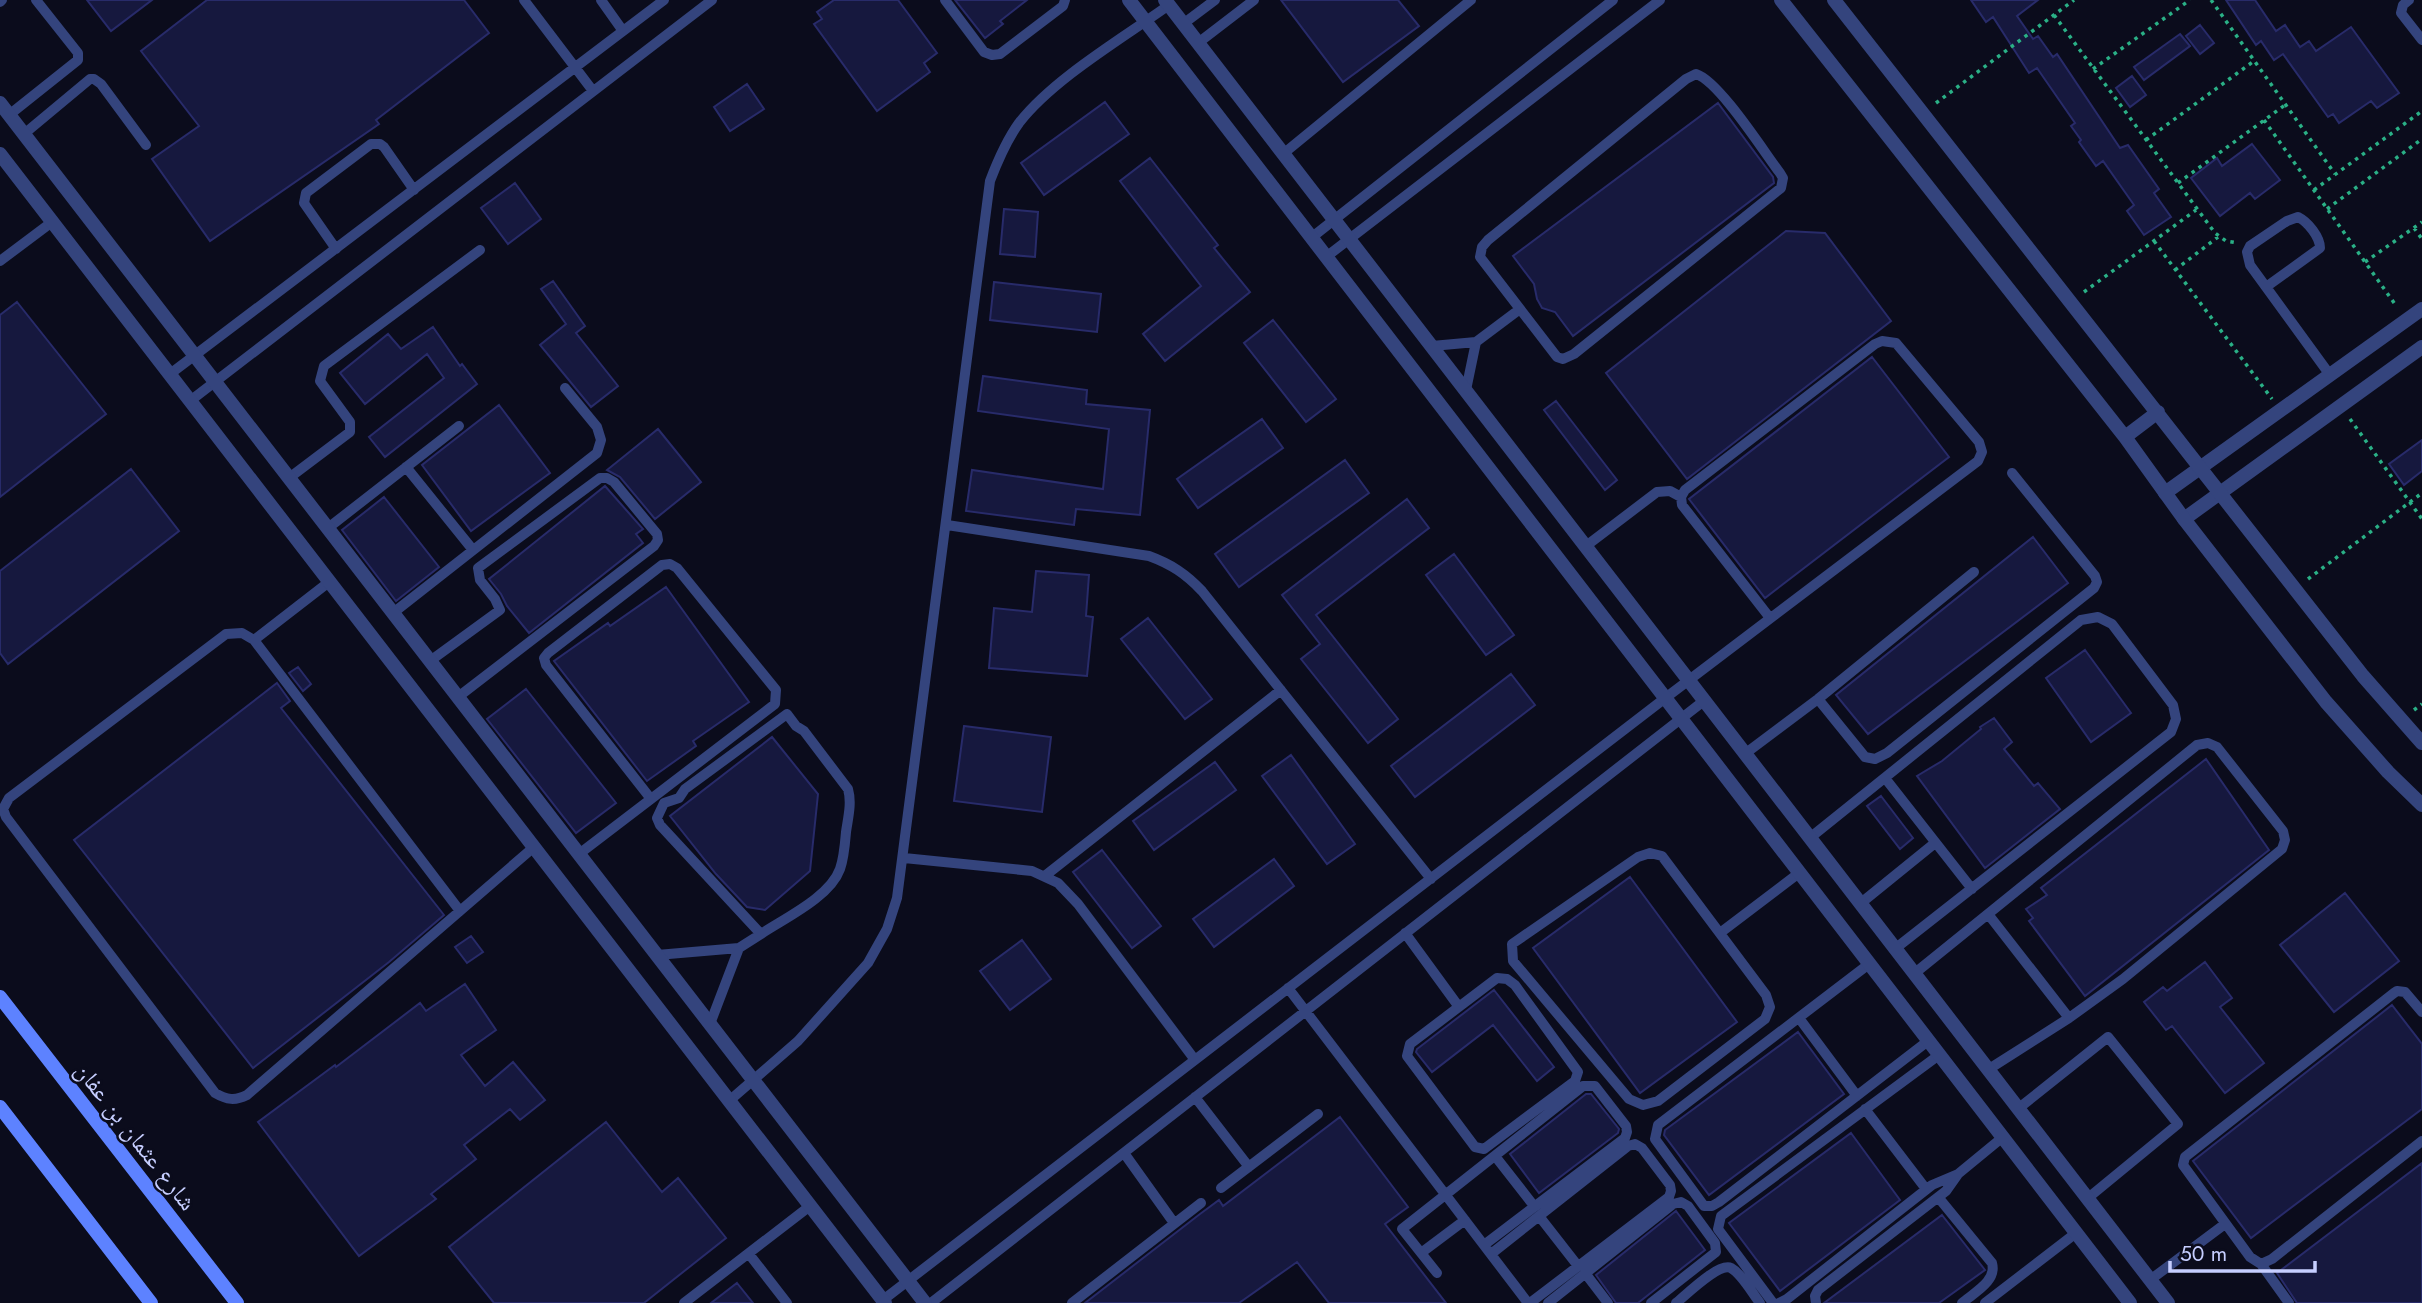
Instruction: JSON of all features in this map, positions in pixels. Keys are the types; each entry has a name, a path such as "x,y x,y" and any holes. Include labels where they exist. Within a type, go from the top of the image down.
{"main road":[{"name":"شارع عثمان بن عفان","path":"0,997 237,1303"},
{"path":"0,1108 151,1303"}],"street":[{"path":"1129,0 2130,1303"},
{"path":"1781,0 2125,437 2184,519 2326,702 2388,772 2422,805"},
{"path":"1834,0 2363,676 2422,743"},
{"path":"1167,3 2168,1303"},
{"path":"0,103 925,1303"},
{"path":"0,154 884,1302"},
{"path":"2165,493 2422,309"},
{"path":"2184,519 2422,347"},
{"path":"2125,437 2158,412"}],"lane":[{"path":"9,115 73,67 78,60 78,53 36,0"},
{"path":"524,0 593,91"},
{"path":"601,0 623,31"},
{"path":"170,374 664,0"},
{"path":"191,401 712,0"},
{"path":"944,0 984,52 996,55 1063,6 1065,0"},
{"path":"1183,24 1215,0"},
{"path":"1198,43 1254,0"},
{"path":"1283,153 1471,0"},
{"path":"1311,238 1614,0"},
{"path":"1326,257 1660,0"},
{"path":"2409,0 2403,5 2401,13 2422,40"},
{"path":"729,1101 798,1041 868,963 887,929 897,898 990,181 1002,150 1020,122 1056,86 1146,22 1167,3"},
{"path":"1690,75 1702,76 1725,99 1780,173 1783,183 1781,188 1569,357 1563,359 1552,353 1520,309 1480,257 1485,243 1690,75"},
{"path":"24,134 90,79 94,79 101,84 146,145"},
{"path":"336,249 304,204 306,192 376,143 384,147 414,190"},
{"path":"2266,287 2316,252 2320,243 2304,220 2298,217 2287,220 2250,246 2247,259 2266,287 2330,375"},
{"path":"0,261 52,222"},
{"path":"289,478 350,432 350,422 322,386 320,375 324,366 480,250"},
{"path":"1432,346 1476,342 1520,309"},
{"path":"884,1302 1288,988 1978,461 1982,452 1979,442 1896,343 1882,341 1875,344 1685,490 1681,497 1682,505 1770,618"},
{"path":"1466,390 1476,342"},
{"path":"393,613 597,453 601,440 597,427 565,388"},
{"path":"328,528 459,426"},
{"path":"407,467 473,550"},
{"path":"1818,699 1865,757 1875,759 1887,753 2094,588 2097,582 2095,576 2012,473"},
{"path":"430,661 500,610 480,580 478,568 600,478 614,482 657,534 658,540 654,546 458,697"},
{"path":"1586,546 1657,492 1670,491 1681,497"},
{"path":"947,526 1149,556 1187,575 1202,590 1431,879"},
{"path":"579,854 651,799 775,704 776,690 677,568 670,564 662,565 548,653 544,659 651,799"},
{"path":"1746,753 1818,699 1974,572"},
{"path":"254,640 329,582"},
{"path":"1811,838 2081,620 2098,617 2112,624 2173,705 2175,726 2166,737 1896,948"},
{"path":"460,911 254,640 242,633 226,634 9,798 3,810 5,817 215,1093 237,1100 247,1096 534,847"},
{"path":"1046,875 1281,690"},
{"path":"931,1303 1705,700"},
{"path":"657,955 739,948 761,934 830,886 842,860 850,807 848,789 804,731 786,715 685,789 679,798 664,803 657,818 660,825 761,934"},
{"path":"1915,973 2197,745 2208,743 2217,747 2283,831 2285,840 2282,849 2123,979 2069,1018 1989,1069"},
{"path":"1885,778 1972,889"},
{"path":"1861,903 1935,843"},
{"path":"1650,853 1662,856 1720,933 1766,995 1770,1007 1765,1019 1658,1101 1643,1105 1629,1099 1513,961 1512,944 1638,858 1650,853"},
{"path":"904,858 1032,871 1046,875 1058,883 1078,904 1195,1060"},
{"path":"1720,933 1799,873"},
{"path":"1988,914 2069,1018"},
{"path":"1405,933 1459,1007"},
{"path":"710,1024 739,948"},
{"path":"1869,964 1661,1122 1655,1130 1655,1139 1704,1206 1719,1202 1928,1041"},
{"path":"1497,978 1507,979 1515,985 1578,1069 1575,1081 1484,1149 1475,1147 1407,1056 1410,1044 1459,1007 1488,983 1497,978"},
{"path":"1288,988 1529,1303 1582,1270 1674,1204 1685,1203 1715,1243 1716,1252 1651,1303"},
{"path":"2289,1303 2260,1264 2250,1257 2184,1170 2183,1161 2393,993 2405,992 2422,1012"},
{"path":"1799,1018 1857,1096"},
{"path":"2019,1108 2108,1037 2178,1124 2088,1198"},
{"path":"1773,1303 1718,1229 1719,1220 1939,1055"},
{"path":"1437,1273 1402,1229 1583,1086 1598,1088 1626,1126 1625,1138 1488,1250"},
{"path":"1195,1097 1249,1167"},
{"path":"1865,1109 1926,1189"},
{"path":"1221,1188 1318,1114"},
{"path":"1816,1303 1818,1290 1946,1191 1958,1174 2003,1137"},
{"path":"2260,1264 2272,1259 2422,1141"},
{"path":"1537,1211 1628,1146 1635,1144 1642,1148 1670,1185 1671,1195 1582,1270 1548,1303"},
{"path":"1124,1153 1174,1223"},
{"path":"1495,1156 1608,1303"},
{"path":"1779,1303 1926,1189 1940,1180 1958,1174"},
{"path":"1937,1196 1992,1263 1994,1270 1992,1278 1962,1303"},
{"path":"1072,1303 1201,1203"},
{"path":"684,1303 810,1206"},
{"path":"1421,1252 1465,1220"},
{"path":"2150,1280 2225,1224"},
{"path":"1985,1303 2076,1233"},
{"path":"749,1255 787,1303"},
{"path":"1676,1303 1716,1270 1727,1267 1733,1269 1760,1303"}],"path":[{"path":"1923,113 2074,0"},
{"path":"2093,69 2190,0"},
{"path":"2211,0 2335,174"},
{"path":"2054,15 2219,237 2250,246"},
{"path":"2146,140 2254,61"},
{"path":"2178,183 2285,105"},
{"path":"2314,190 2422,111"},
{"path":"2264,120 2406,320"},
{"path":"2327,209 2422,139"},
{"path":"2071,302 2197,209"},
{"path":"2365,262 2422,222"},
{"path":"2414,228 2422,239"},
{"path":"2175,270 2219,237"},
{"path":"2154,241 2280,411"},
{"path":"2340,406 2422,519"},
{"path":"2295,588 2422,493"}],"building":[{"path":"87,0 152,0 111,31"},
{"path":"207,0 464,0 489,33 376,120 379,124 210,241 152,159 199,126 141,51"},
{"path":"834,0 898,0 937,53 924,63 930,72 877,111 814,24 822,19 817,12"},
{"path":"955,0 1027,0 1000,21 1003,24 985,38"},
{"path":"1281,0 1398,0 1419,26 1343,82"},
{"path":"1971,0 2038,0 2017,16 2033,39 2038,36 2053,57 2057,54 2120,148 2128,145 2159,189 2154,193 2171,217 2144,235 2127,211 2134,205 2103,161 2096,166 2079,142 2081,140 2071,126 2075,123 2037,68 2029,73 1993,17 1986,22"},
{"path":"2226,0 2255,0 2276,31 2285,25 2300,47 2309,41 2316,51 2351,27 2399,93 2377,108 2371,101 2339,123 2333,114 2328,117 2283,54 2274,60 2261,41 2256,45"},
{"path":"2200,25 2214,43 2200,54 2186,36"},
{"path":"2180,34 2190,46 2144,80 2134,67"},
{"path":"2132,76 2146,95 2130,107 2116,88"},
{"path":"747,84 764,109 730,131 714,107"},
{"path":"1105,102 1129,134 1044,195 1021,163"},
{"path":"1718,103 1773,177 1774,183 1573,336 1555,312 1542,308 1534,284 1513,256"},
{"path":"2252,144 2280,180 2255,199 2250,193 2220,216 2191,178 2217,158 2222,166"},
{"path":"1150,158 1218,245 1214,248 1250,292 1165,361 1143,334 1201,286 1120,181"},
{"path":"515,183 541,219 508,244 481,208"},
{"path":"1004,209 1038,212 1035,257 1000,254"},
{"path":"1786,231 1825,233 1891,321 1687,479 1606,373"},
{"path":"553,281 585,326 576,333 618,386 591,407 540,345 566,324 541,289"},
{"path":"994,282 1101,294 1097,332 990,320"},
{"path":"17,302 106,414 0,497 0,315"},
{"path":"1273,320 1336,399 1306,422 1244,343"},
{"path":"433,327 460,366 462,364 477,384 385,457 369,437 444,378 427,354 365,404 340,373 388,334 401,349"},
{"path":"1872,357 1949,457 1765,598 1689,499"},
{"path":"983,376 1087,390 1086,404 1150,410 1140,515 1076,509 1074,525 966,511 972,470 1103,489 1109,429 978,411"},
{"path":"1556,401 1617,480 1605,490 1544,410"},
{"path":"499,405 550,473 471,531 422,465"},
{"path":"1262,419 1283,448 1198,508 1177,479"},
{"path":"658,429 701,482 655,519 620,477 607,470"},
{"path":"2422,440 2422,471 2404,485 2389,464"},
{"path":"1345,460 1369,493 1239,587 1215,554"},
{"path":"131,469 179,531 8,664 0,653 0,571"},
{"path":"605,486 643,529 636,534 643,543 529,633 489,579"},
{"path":"384,497 439,567 396,601 342,530"},
{"path":"1407,499 1429,528 1316,615 1398,719 1368,743 1301,659 1320,644 1282,595"},
{"path":"2033,537 2068,583 1868,734 1836,695"},
{"path":"1454,554 1514,635 1486,655 1426,575"},
{"path":"1036,571 1089,575 1086,616 1093,617 1087,676 989,668 994,608 1032,612"},
{"path":"666,587 749,702 693,741 696,746 647,781 554,661"},
{"path":"1148,618 1212,699 1185,719 1121,639"},
{"path":"2085,650 2131,713 2091,742 2046,678"},
{"path":"298,667 311,684 303,691 289,673"},
{"path":"1511,674 1535,705 1415,797 1391,766"},
{"path":"277,683 290,701 281,708 444,915 389,962 253,1068 74,840"},
{"path":"526,689 616,803 576,833 487,719"},
{"path":"1994,718 2012,742 2004,749 2034,786 2038,783 2060,809 1985,868 1917,776 1942,761"},
{"path":"964,726 1051,737 1042,812 954,801"},
{"path":"772,737 818,794 810,871 765,910 747,907 716,874 670,816"},
{"path":"1291,755 1355,844 1327,864 1262,776"},
{"path":"2206,759 2269,850 2085,996 2029,921 2033,918 2026,909 2047,895 2041,888"},
{"path":"1215,762 1236,790 1154,850 1133,821"},
{"path":"1881,796 1913,838 1900,849 1867,806"},
{"path":"1102,850 1161,926 1132,948 1073,872"},
{"path":"1274,859 1294,886 1214,947 1193,919"},
{"path":"1630,877 1737,1022 1640,1093 1533,948"},
{"path":"2345,893 2399,961 2334,1012 2280,945"},
{"path":"471,936 483,952 467,963 455,947"},
{"path":"1022,940 1051,979 1010,1010 980,971"},
{"path":"2205,962 2232,998 2220,1007 2264,1063 2225,1093 2172,1026 2166,1030 2144,1002 2163,987 2167,991"},
{"path":"465,984 496,1030 461,1055 485,1086 513,1062 545,1100 520,1120 510,1109 464,1145 476,1159 431,1194 436,1199 359,1256 258,1122 420,1003 426,1011"},
{"path":"1494,990 1554,1067 1537,1081 1493,1025 1432,1072 1416,1052 1417,1049"},
{"path":"2392,1005 2422,1044 2422,1109 2251,1238 2193,1161"},
{"path":"1798,1032 1844,1094 1709,1195 1664,1135 1665,1130"},
{"path":"1586,1094 1591,1094 1619,1129 1618,1133 1539,1193 1510,1154"},
{"path":"1340,1117 1408,1207 1385,1224 1446,1303 1329,1303 1297,1262 1239,1303 1085,1303 1219,1200 1223,1206"},
{"path":"606,1122 662,1192 678,1178 726,1238 644,1303 494,1303 449,1247"},
{"path":"1851,1133 1900,1200 1780,1291 1729,1223"},
{"path":"2422,1163 2422,1303 2297,1303 2277,1273"},
{"path":"1676,1211 1705,1250 1638,1303 1616,1303 1596,1275"},
{"path":"1942,1215 1985,1270 1939,1303 1824,1303"},
{"path":"737,1283 753,1303 711,1303"}]}
